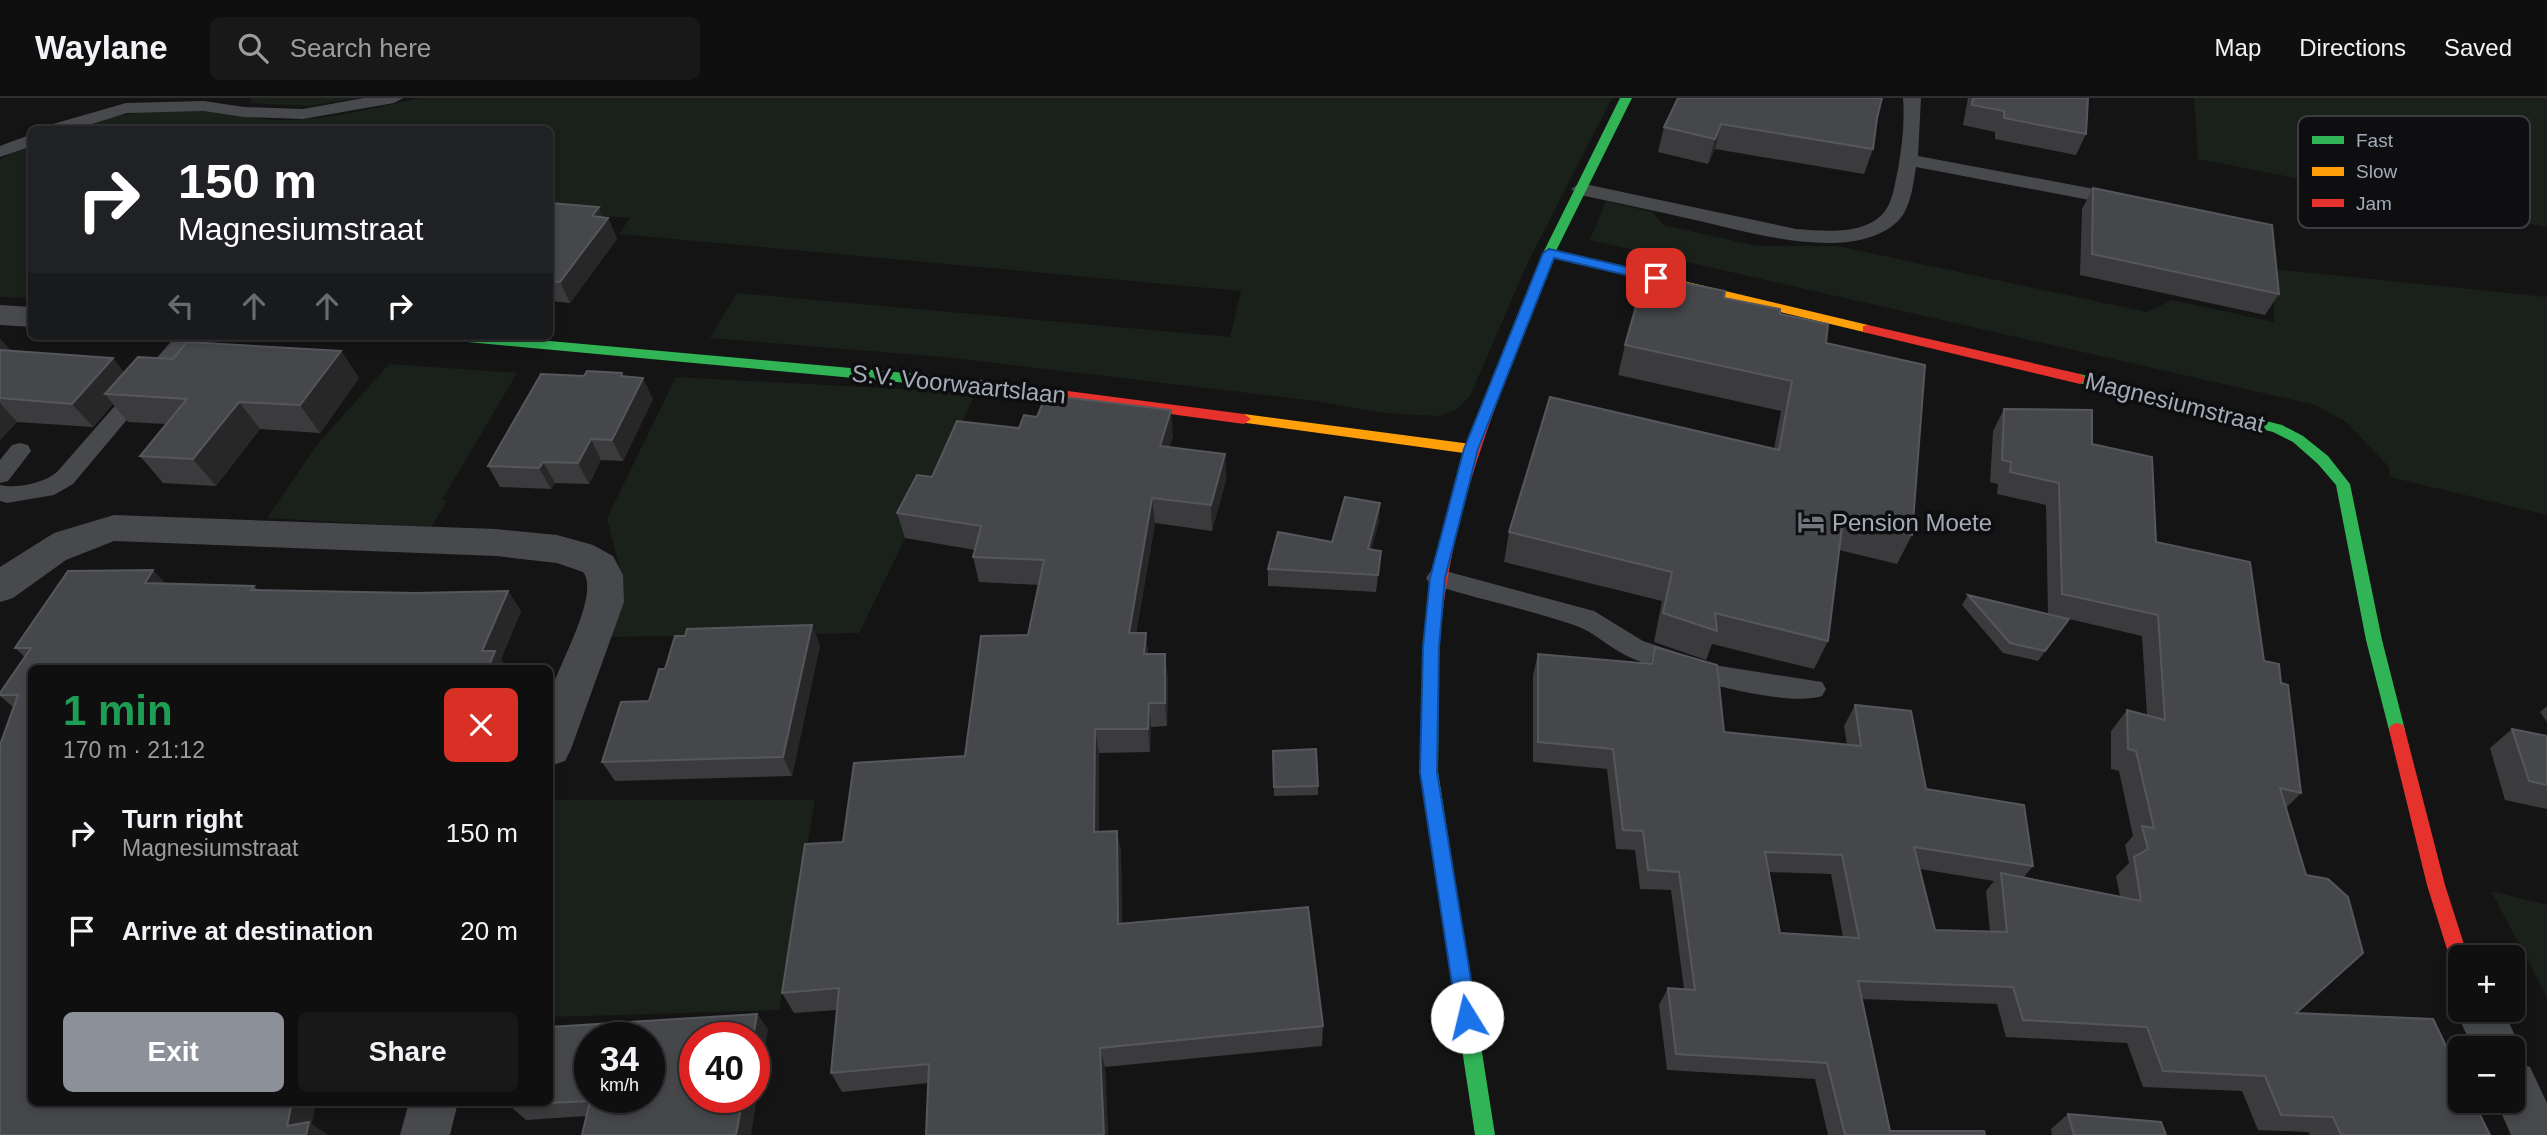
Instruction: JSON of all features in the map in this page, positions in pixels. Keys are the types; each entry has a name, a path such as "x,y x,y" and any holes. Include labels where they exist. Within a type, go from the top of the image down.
{"street":[{"path":"1485,1135 1429,772 1431,647 1438,578 1471,449 1549,253 1626,98"},
{"name":"Magnesiumstraat","path":"1549,253 2243,418 2277,428 2312,450 2343,484 2374,640 2436,885 2455,945"},
{"path":"0,315 28,317"},
{"name":"S.V. Voorwaartslaan","path":"491,340 950,381 1471,449"},
{"path":"0,588 50,550 90,533 114,527 511,544 578,552 597,563 604,575 607,589 605,602 553,740"},
{"path":"425,1135 433,1106"},
{"path":"2525,1111 2536,1135"}],"lane":[{"path":"63,126 128,103 303,114 394,98"},
{"path":"1580,189 1788,234 1849,235 1875,228 1894,215 1908,160 1912,98"},
{"path":"0,152 28,141"},
{"path":"1908,160 2136,202"},
{"path":"0,493 6,495 54,487 65,478 184,340"},
{"path":"0,475 20,451"},
{"path":"1438,578 1585,618 1634,648 1714,674 1765,685 1813,689"}],"shaded area":[{"path":"252,98 359,98 308,106 250,103"},
{"path":"420,98 1612,98 1528,262 1470,396 1456,410 1438,416 1384,413 1316,401 943,357 710,338 737,293 1230,337 1241,291 619,234 630,218 553,212 553,126 82,126 116,116 181,109 282,120 351,113"},
{"path":"2194,98 2547,98 2547,227 2530,224 2530,116 2298,116 2298,178 2198,159"},
{"path":"28,145 28,298 0,297 0,159"},
{"path":"1606,201 1652,212 1663,225 1757,246 1837,246 2147,312 2172,300 2274,322 2274,269 2547,297 2547,515 2390,477 2389,467 2346,422 2316,405 1590,240"},
{"path":"389,364 517,373 442,500 447,501 431,527 267,518 316,446"},
{"path":"676,377 976,393 859,633 610,637 621,573 607,518"},
{"path":"555,800 815,800 779,1010 553,1017"},
{"path":"2491,891 2547,905 2547,997 2525,955 2525,945 2520,945"}],"building":[{"path":"1678,98 1882,98 1873,149 1721,124 1715,139 1664,127"},
{"path":"1973,98 2088,98 2086,134 2004,118 2004,111 1972,105"},
{"path":"2093,188 2272,225 2279,294 2092,254"},
{"path":"553,203 599,207 592,216 608,218 560,282 553,281"},
{"path":"1645,275 1725,291 1724,298 1780,309 1780,314 1828,324 1826,343 1925,365 1912,535 1843,519 1828,641 1715,613 1717,631 1663,613 1672,572 1509,532 1550,397 1779,450 1792,381 1625,345"},
{"path":"187,342 341,351 300,405 239,402 193,459 140,456 187,399 105,394 138,357 173,359"},
{"path":"0,350 113,358 72,404 0,398"},
{"path":"587,371 622,373 621,376 643,378 612,440 591,439 578,463 543,462 539,468 488,466 541,374 584,376"},
{"path":"1046,395 1171,410 1160,446 1225,454 1211,505 1152,498 1129,633 1146,633 1144,654 1165,654 1165,703 1149,703 1148,729 1095,729 1094,832 1117,831 1118,924 1308,907 1323,1026 1100,1048 1104,1135 926,1135 929,1064 831,1073 839,988 782,993 805,844 843,842 854,763 965,756 981,636 1028,635 1044,560 973,557 981,526 897,513 917,475 932,477 957,421 1019,428 1024,415 1037,417"},
{"path":"2004,409 2092,410 2092,444 2152,457 2156,542 2250,562 2264,661 2279,664 2281,683 2288,685 2301,793 2280,788 2306,875 2328,879 2348,897 2363,953 2296,1013 2433,1019 2448,1050 2448,1113 2479,1113 2490,1135 2341,1135 2333,1117 2281,1115 2265,1076 2163,1071 2147,1027 2023,1020 2013,987 1858,981 1890,1131 1984,1131 1985,1135 1845,1135 1827,1063 1676,1054 1668,988 1695,990 1679,872 1648,870 1643,831 1623,830 1613,749 1538,742 1538,654 1652,664 1655,647 1717,665 1724,732 1861,746 1855,705 1911,711 1926,789 2024,805 2033,866 1914,847 1935,930 2007,932 2001,873 2141,901 2134,857 2148,849 2142,826 2154,828 2136,751 2128,749 2127,710 2165,720 2158,615 2062,594 2059,483 2010,472 2011,462 2002,460","holes":["1765,852 1842,855 1859,938 1780,933"]},
{"path":"1345,497 1380,503 1368,549 1381,551 1378,575 1268,569 1278,532 1332,542"},
{"path":"153,570 145,583 254,586 251,590 416,593 508,591 482,651 495,651 489,665 28,665 28,1106 291,1106 287,1126 309,1122 306,1135 0,1135 0,745 18,695 0,693 31,648 15,648 68,571"},
{"path":"1968,595 2069,619 2045,651 2010,643"},
{"path":"812,625 783,757 602,762 621,702 649,701 659,669 665,669 675,636 685,636 687,629"},
{"path":"2512,729 2547,736 2547,785 2529,781"},
{"path":"1316,749 1318,786 1274,787 1273,751"},
{"path":"757,1014 756,1022 679,1022 679,1113 740,1113 736,1135 582,1135 587,1113 665,1113 665,1022 630,1022"},
{"path":"574,1025 574,1102 553,1103 553,1027"},
{"path":"2068,1114 2161,1122 2166,1135 2074,1135"}],"traffic: fast":[{"path":"1501,374 1549,253 1626,98"},
{"path":"490,340 983,385"},
{"path":"2080,379 2277,428 2298,439 2323,460 2343,484 2374,640 2397,730"},
{"path":"1431,651 1429,772 1485,1135"}],"traffic: slow":[{"path":"1549,253 1868,329"},
{"path":"1244,419 1471,449"}],"traffic: jam":[{"path":"1868,329 2080,379"},
{"path":"1431,651 1433,615 1445,545 1464,475 1501,374"},
{"path":"983,385 1244,419"},
{"path":"2397,730 2436,885 2455,945"}],"place":[{"name":"Pension Moete","path":"1811,522"}],"route":[{"path":"1467,1017 1429,772 1431,647 1438,578 1471,449 1549,253 1656,278"}]}
